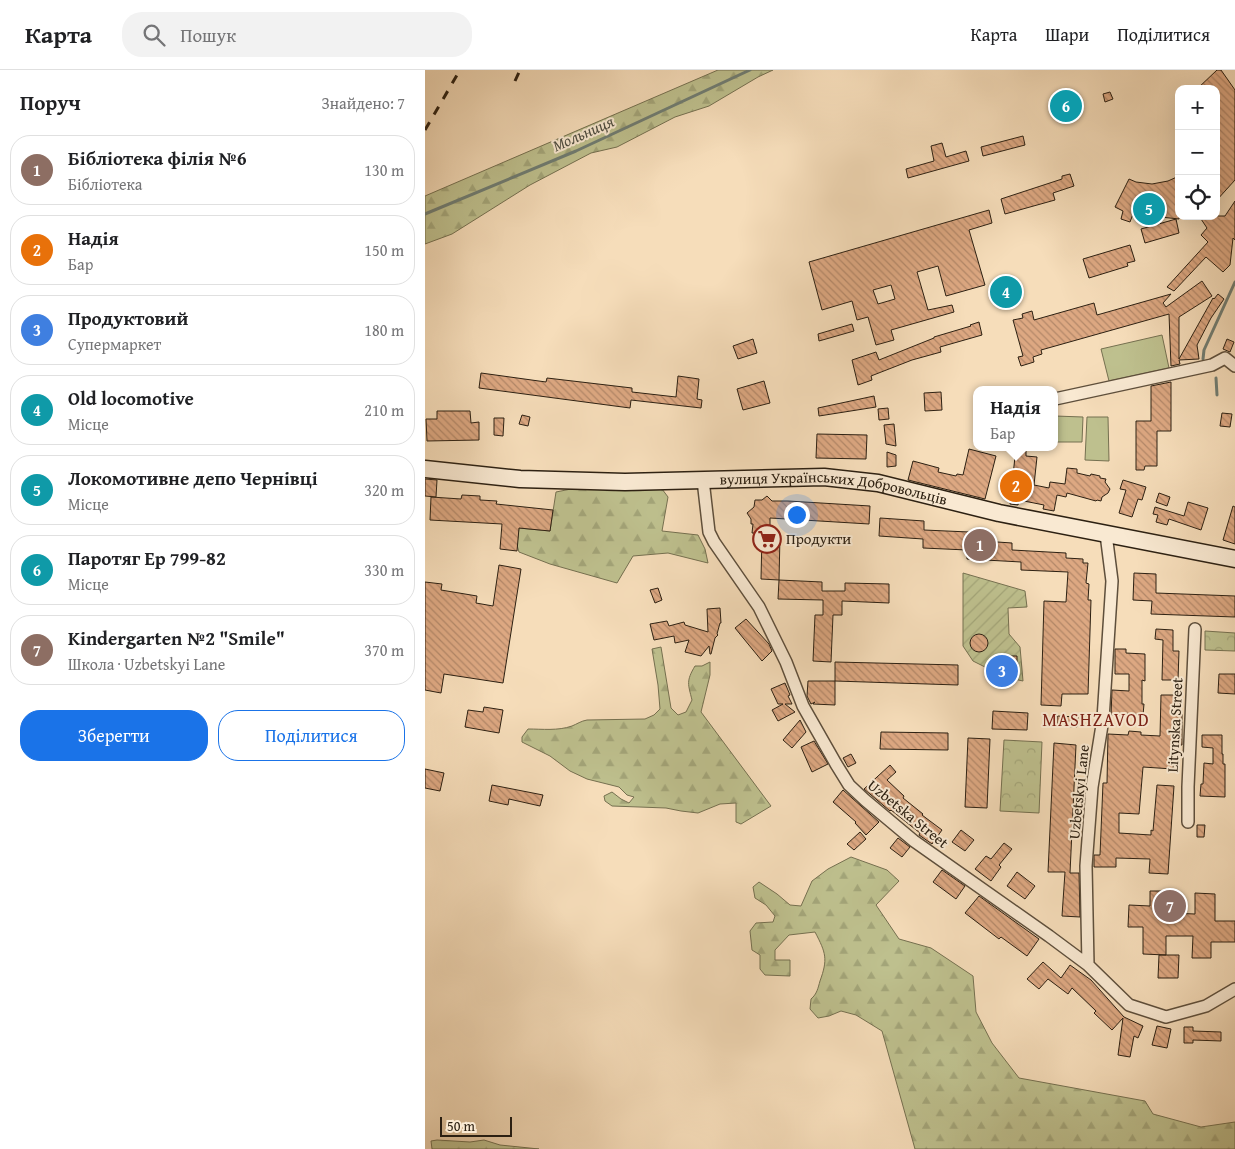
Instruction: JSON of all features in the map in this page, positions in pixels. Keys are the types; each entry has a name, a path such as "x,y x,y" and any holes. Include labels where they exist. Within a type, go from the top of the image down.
{"street":[{"path":"1058,398 1212,365 1225,358 1235,366"},
{"name":"вулиця Українських Добровольців","path":"425,470 520,479 625,482 824,478 878,483 999,513 1235,559"},
{"name":"Uzbetska Street","path":"703,480 709,532 759,607 786,662 803,706 849,785 914,841 1043,931 1088,965 1129,1005 1166,1017 1206,1006 1235,989"},
{"name":"Uzbetskyi Lane","path":"1088,965 1087,866 1092,787 1103,719 1112,581 1106,534"},
{"name":"Litynska Street","path":"1188,822 1195,629"}],"green space":[{"path":"718,70 773,70 709,106 675,117 617,147 591,153 530,185 452,234 425,244 425,196"},
{"path":"1162,335 1169,368 1109,381 1101,349"},
{"path":"1058,416 1083,417 1082,442 1058,442"},
{"path":"1087,417 1108,417 1109,461 1085,460"},
{"path":"659,485 668,497 662,531 698,535 705,549 708,563 668,553 633,556 617,583 550,564 519,552 517,545 519,528 550,531 556,492 586,486"},
{"path":"963,573 1025,591 1027,607 1008,608 1009,634 1020,647 1023,681 1005,677 973,661 963,646"},
{"path":"1205,631 1235,633 1235,651 1205,650"},
{"path":"661,647 671,708 678,715 686,712 692,700 689,683 690,675 695,666 702,666 710,662 710,675 701,712 771,806 741,824 736,822 736,803 720,804 698,813 666,808 612,806 605,801 604,796 612,792 629,803 634,797 627,795 619,787 587,779 570,771 550,756 522,742 522,737 528,729 561,729 587,720 645,719 654,715 660,709 652,649"},
{"path":"1004,740 1042,742 1039,813 1000,811"},
{"path":"851,857 887,870 899,881 876,905 899,939 931,948 973,976 976,1012 992,1043 1019,1078 1145,1101 1153,1114 1201,1127 1235,1122 1235,1149 915,1149 882,1031 856,1015 841,1011 818,1018 810,1009 811,999 818,988 825,961 822,945 815,932 789,935 775,950 775,960 790,960 790,976 765,975 760,969 760,955 752,950 750,931 756,923 773,922 775,916 766,905 755,898 753,887 759,882 790,905 801,906 812,881 828,869"},
{"path":"484,1140 500,1145 539,1149 432,1149 431,1141 470,1142"}],"building":[{"path":"1217,70 1221,70 1235,90 1235,180 1220,197 1220,85 1201,85"},
{"path":"1110,92 1113,99 1105,102 1103,94"},
{"path":"1023,136 1025,145 983,156 981,147"},
{"path":"942,143 946,157 966,151 969,161 908,178 906,169 934,161 931,146"},
{"path":"1070,174 1074,186 1053,193 1055,200 1005,214 1001,199 1062,179 1062,176"},
{"path":"1175,178 1175,219 1133,214 1130,222 1121,219 1123,211 1115,207 1129,179 1152,184"},
{"path":"1235,201 1235,240 1233,238 1230,265 1223,272 1206,257 1174,291 1167,287 1208,242 1201,235 1207,228 1202,220 1220,220 1220,216 1225,216"},
{"path":"989,210 992,223 969,230 985,285 946,296 938,266 917,272 928,310 952,305 954,312 891,330 894,340 876,345 868,317 857,320 852,301 822,310 809,262","holes":["891,285 895,299 878,304 873,290"]},
{"path":"1175,219 1179,233 1145,243 1141,229"},
{"path":"1130,245 1135,261 1127,263 1128,266 1089,278 1083,259"},
{"path":"1202,281 1212,296 1179,317 1179,359 1213,298 1218,294 1224,299 1211,318 1197,345 1199,359 1179,360 1180,364 1171,366 1169,314 1041,350 1042,354 1033,357 1034,362 1021,366 1018,357 1023,356 1013,320 1023,318 1022,314 1032,311 1034,320 1094,303 1097,315 1171,294 1163,303 1166,307"},
{"path":"979,322 982,335 940,347 941,352 912,360 871,376 872,380 858,385 852,360 876,352 879,360 934,337"},
{"path":"852,324 854,331 819,341 818,334"},
{"path":"753,339 757,353 738,359 733,346"},
{"path":"1227,339 1234,342 1230,352 1223,349"},
{"path":"481,373 546,382 547,378 632,388 632,392 676,397 678,376 699,379 697,399 702,400 701,408 631,400 630,408 479,388"},
{"path":"764,381 770,403 743,410 737,389"},
{"path":"1171,382 1171,431 1157,431 1157,466 1145,466 1144,470 1136,470 1136,421 1151,421 1151,386"},
{"path":"941,392 942,410 925,411 924,393"},
{"path":"874,396 876,407 819,416 818,408"},
{"path":"888,408 889,419 879,420 878,409"},
{"path":"437,411 470,411 471,423 479,422 479,440 427,441 426,419 437,419"},
{"path":"1222,413 1232,414 1230,427 1220,426"},
{"path":"522,415 530,417 528,426 519,424"},
{"path":"494,418 504,418 503,436 494,435"},
{"path":"894,424 896,446 886,444 884,425"},
{"path":"817,434 867,435 866,459 816,458"},
{"path":"969,449 996,456 985,499 908,480 913,461 939,468 938,472 956,476 957,474 963,475"},
{"path":"1016,451 1026,451 1026,456 1037,457 1034,485 1049,488 1050,482 1065,484 1067,468 1077,469 1077,473 1100,476 1100,478 1106,479 1105,482 1110,489 1102,497 1101,501 1067,493 1066,497 1057,495 1054,511 1043,509 1044,505 1019,500 1018,505 1010,504"},
{"path":"887,452 896,455 896,466 887,467"},
{"path":"425,479 437,480 436,497 425,496"},
{"path":"1123,480 1146,487 1142,500 1138,499 1132,517 1119,513 1126,490 1120,489"},
{"path":"1159,493 1170,497 1167,506 1156,502"},
{"path":"462,495 480,496 480,500 497,501 496,504 553,510 550,531 519,528 517,551 500,549 502,524 430,520 431,497 461,499"},
{"path":"767,496 772,501 870,506 869,524 770,518 770,534 752,533 753,524 751,524 751,519 747,513 754,507 755,500 762,500"},
{"path":"1188,502 1208,508 1201,530 1169,519 1167,525 1156,522 1158,515 1153,514 1155,507 1184,516"},
{"path":"1233,506 1235,507 1235,544 1223,540"},
{"path":"880,518 924,521 924,530 969,532 968,540 1012,543 1012,550 1066,553 1066,558 1083,559 1083,563 1088,563 1086,583 1089,584 1088,600 1091,600 1088,694 1062,694 1061,706 1041,705 1044,601 1066,602 1068,572 1021,570 1021,562 967,559 967,550 923,548 923,539 879,536"},
{"path":"762,535 780,536 779,580 761,579"},
{"path":"499,565 521,569 503,683 444,674 441,693 425,690 425,582 442,584 441,590 477,596 476,603 493,606"},
{"path":"1134,573 1156,574 1156,593 1235,596 1235,617 1151,614 1152,601 1133,600"},
{"path":"779,580 822,582 822,591 845,591 845,583 889,584 889,603 842,601 842,615 833,615 831,662 813,661 815,615 823,615 823,600 778,599"},
{"path":"658,588 662,600 655,603 650,590"},
{"path":"720,608 721,623 711,654 709,646 701,656 685,652 689,640 675,643 674,636 654,640 650,624 667,621 669,626 684,622 685,625 708,632 707,609"},
{"path":"746,619 769,644 772,651 762,661 735,628"},
{"path":"1156,629 1173,630 1173,651 1179,651 1178,680 1162,680 1163,640 1155,639"},
{"path":"979,634 985,637 988,643 985,649 979,652 973,649 970,643 973,637"},
{"path":"1115,649 1126,649 1126,653 1145,654 1145,681 1142,680 1143,715 1121,713 1121,715 1111,715 1112,690 1129,691 1129,674 1115,674"},
{"path":"999,656 1017,656 1017,672 999,672"},
{"path":"835,662 958,665 958,685 835,681"},
{"path":"1219,674 1235,674 1235,694 1218,693"},
{"path":"808,681 835,681 835,705 813,704 815,702 811,704 807,696"},
{"path":"785,683 792,704 785,704 795,712 778,721 772,710 783,704 778,704 771,689"},
{"path":"1161,695 1178,695 1178,714 1182,714 1182,745 1174,745 1173,769 1143,767 1139,814 1119,813 1119,833 1151,835 1151,830 1153,831 1157,785 1174,786 1168,874 1149,873 1150,859 1116,858 1116,867 1094,867 1094,855 1100,855 1103,783 1107,783 1108,734 1128,735 1129,731 1141,732 1141,735 1160,736"},
{"path":"484,707 503,710 499,733 465,727 468,710 483,712"},
{"path":"993,711 1028,713 1027,730 992,729"},
{"path":"1057,716 1078,717 1077,727 1057,726"},
{"path":"800,720 806,732 792,748 783,740"},
{"path":"881,732 948,733 948,750 880,749"},
{"path":"1202,735 1222,735 1223,764 1225,764 1225,797 1200,796 1201,784 1203,784 1204,763 1213,764 1213,748 1202,747"},
{"path":"968,738 990,739 987,808 965,807"},
{"path":"814,741 828,764 812,772 801,747"},
{"path":"1054,743 1076,745 1070,873 1079,873 1080,917 1062,916 1065,872 1048,872"},
{"path":"851,754 856,763 848,767 843,758"},
{"path":"890,765 896,772 887,780 904,796 903,798 942,830 932,844 864,789"},
{"path":"425,769 444,773 440,791 425,788"},
{"path":"492,785 543,795 540,806 509,799 508,805 489,801"},
{"path":"843,790 879,822 866,835 856,822 833,802"},
{"path":"1197,825 1205,825 1204,837 1197,837"},
{"path":"961,830 974,840 965,851 952,842"},
{"path":"860,832 866,839 854,850 847,844"},
{"path":"898,838 910,847 902,857 890,848"},
{"path":"1004,843 1012,849 999,865 1001,867 991,881 975,869 986,856 991,859"},
{"path":"942,870 965,886 956,899 933,882"},
{"path":"1017,872 1035,886 1025,899 1007,886"},
{"path":"1150,891 1171,891 1170,913 1195,914 1195,893 1215,894 1215,921 1235,921 1235,942 1211,942 1211,958 1192,958 1193,936 1166,936 1166,955 1143,954 1143,927 1128,927 1129,905 1150,906"},
{"path":"979,896 1039,939 1027,956 1001,937 999,939 965,913"},
{"path":"1159,955 1179,955 1178,978 1158,978"},
{"path":"1043,962 1061,978 1070,965 1091,980 1124,1017 1143,1026 1138,1038 1134,1036 1130,1057 1118,1055 1123,1018 1112,1030 1094,1013 1096,1011 1072,988 1068,994 1048,979 1039,989 1027,979"},
{"path":"1157,1026 1171,1029 1167,1048 1152,1045"},
{"path":"1184,1027 1193,1027 1193,1031 1221,1032 1221,1041 1193,1040 1193,1043 1184,1043"}],"waterway":[{"name":"Мольниця","path":"425,214 576,151 750,70"},
{"path":"1203,359 1204,350 1235,282"},
{"path":"1216,378 1217,395"}],"railway":[{"path":"425,130 460,70"},
{"path":"515,81 520,70"}],"place":[{"name":"Паротяг Ер 799-82","path":"1066,106"},
{"name":"Локомотивне депо Чернівці","path":"1149,209"},
{"name":"Old locomotive","path":"1006,292"},
{"name":"Надія","path":"1016,486"},
{"name":"Продукти","path":"767,539"},
{"name":"Бібліотека філія №6","path":"980,545"},
{"name":"Продуктовий","path":"1002,671"},
{"name":"Kindergarten №2 \"Smile\"","path":"1170,906"}],"district":[{"name":"MASHZAVOD","path":"1096,720"}]}
